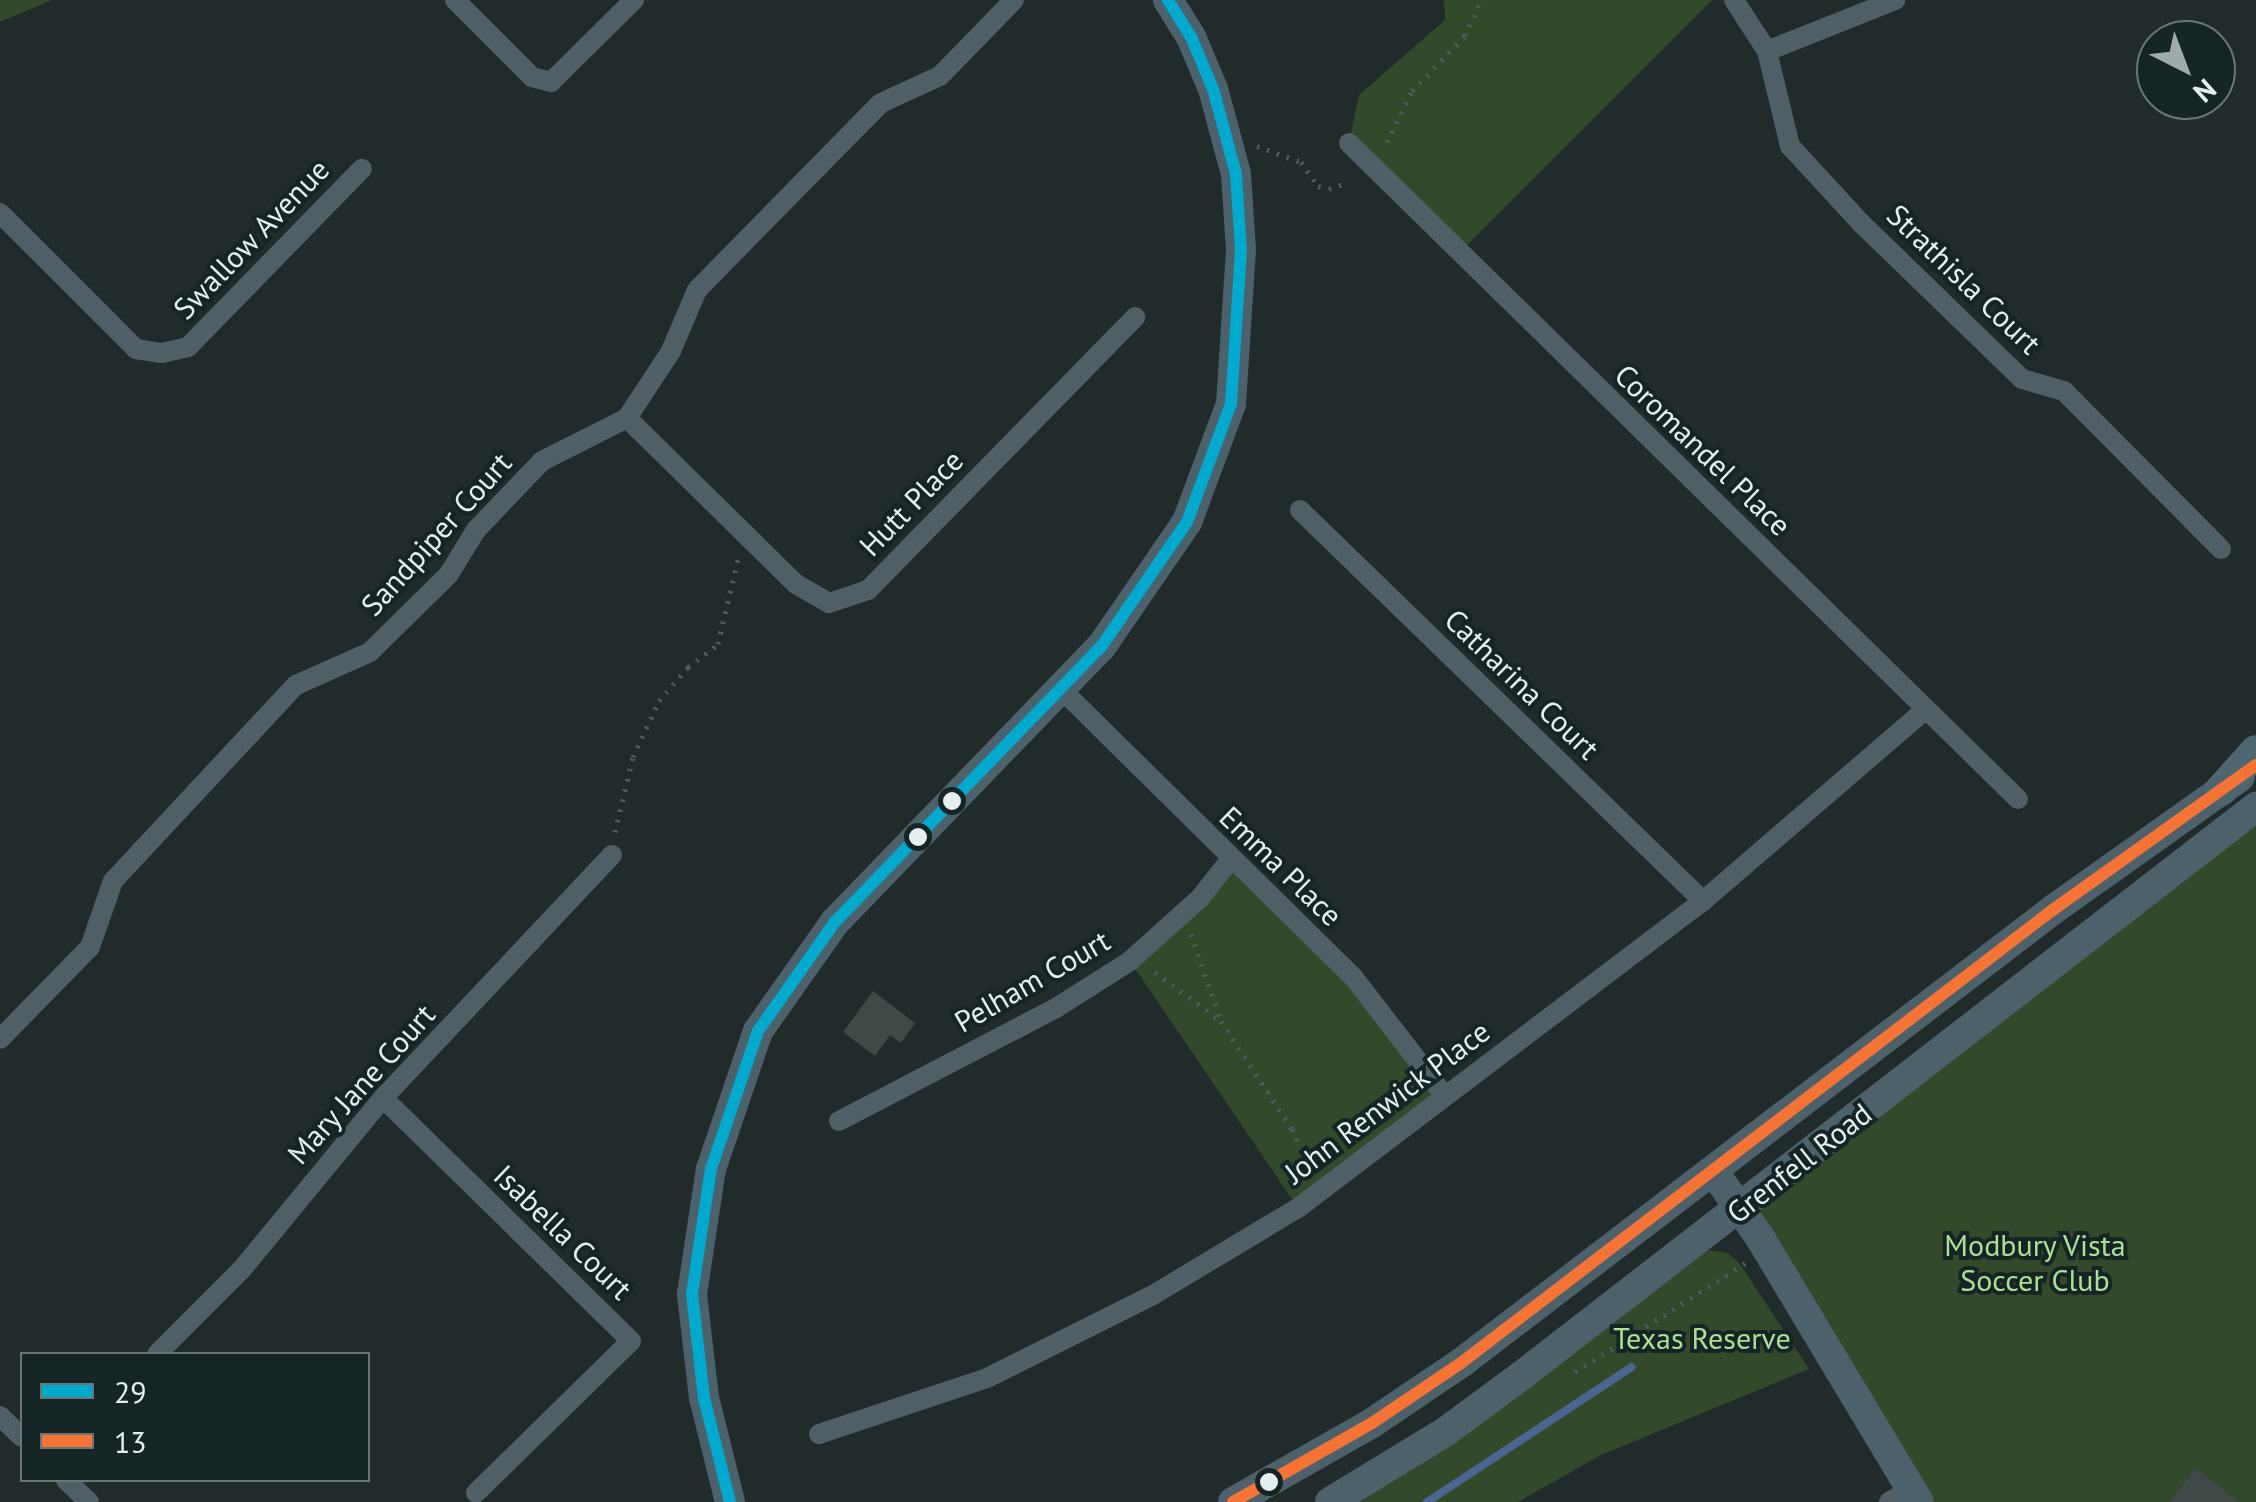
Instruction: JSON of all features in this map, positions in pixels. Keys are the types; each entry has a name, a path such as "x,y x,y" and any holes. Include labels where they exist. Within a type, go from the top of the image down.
{"main road":[{"path":"730,1502 704,1398 692,1294 711,1169 758,1031 835,922 1063,691 1100,647 1188,522 1231,404 1241,250 1236,174 1213,89 1191,37 1168,0"},
{"path":"2220,790 2256,751"},
{"name":"Grenfell Road","path":"1233,1502 1372,1424 1461,1363 2054,909 2256,764"},
{"name":"Grenfell Road","path":"1330,1502 1445,1432 1740,1209 2256,807"},
{"path":"1714,1172 1766,1249 1907,1497"}],"street":[{"path":"456,0 532,77 551,82 634,0"},
{"name":"Sandpiper Court","path":"0,1039 90,947 113,881 296,685 370,652 449,574 476,530 542,461 627,418 672,352 697,290 881,103 940,76 1014,0"},
{"name":"Strathisla Court","path":"1734,0 1767,51 1790,146 1861,223 2022,379 2064,391 2221,549"},
{"path":"1767,51 1895,0"},
{"name":"Coromandel Place","path":"1349,143 2018,799"},
{"name":"Swallow Avenue","path":"0,212 136,349 162,353 188,347 362,169"},
{"name":"Hutt Place","path":"627,418 796,584 829,603 868,590 1135,318"},
{"name":"Catharina Court","path":"1300,510 1703,900"},
{"name":"Emma Place","path":"1063,691 1230,860 1354,978 1444,1096"},
{"name":"John Renwick Place","path":"818,1434 986,1378 1154,1294 1320,1194 1703,900 1926,710"},
{"name":"Mary Jane Court","path":"159,1352 242,1270 383,1098 612,855"},
{"name":"Pelham Court","path":"839,1121 1056,1008 1130,960 1183,914 1230,860"},
{"name":"Isabella Court","path":"383,1098 631,1341 476,1493"},
{"path":"0,1416 20,1436"},
{"path":"68,1482 89,1502"}],"path":[{"path":"1388,142 1412,92 1465,36 1481,0"},
{"path":"1254,144 1301,162 1318,186 1329,188 1348,182"},
{"path":"612,855 633,756 658,701 688,667 718,644 738,556"},
{"path":"1183,914 1221,1021 1292,1129 1314,1183"},
{"path":"1155,972 1221,1021"},
{"path":"1564,1379 1766,1249"}],"green space":[{"path":"0,0 52,0 0,22"},
{"path":"1444,0 1712,0 1459,253 1349,143 1359,95 1445,20"},
{"name":"Modbury Vista Soccer Club","path":"2256,807 2256,1502 1919,1502 1740,1209"},
{"path":"1230,860 1354,978 1445,1096 1298,1208 1130,961"},
{"name":"Texas Reserve","path":"1709,1250 1728,1253 1740,1264 1809,1369 1601,1455 1518,1502 1355,1502 1691,1257"}],"building":[{"path":"873,991 915,1023 901,1043 890,1035 875,1056 843,1032"},
{"path":"2195,1468 2240,1502 2170,1502"}],"waterway":[{"path":"1427,1502 1632,1367"}],"transit line":[{"name":"29","path":"730,1502 704,1398 692,1294 711,1169 758,1031 835,922 1101,647 1187,522 1231,404 1241,250 1236,174 1213,89 1191,37 1168,0"},
{"name":"13","path":"1233,1502 1372,1423 1461,1363 2054,909 2256,765"}]}
